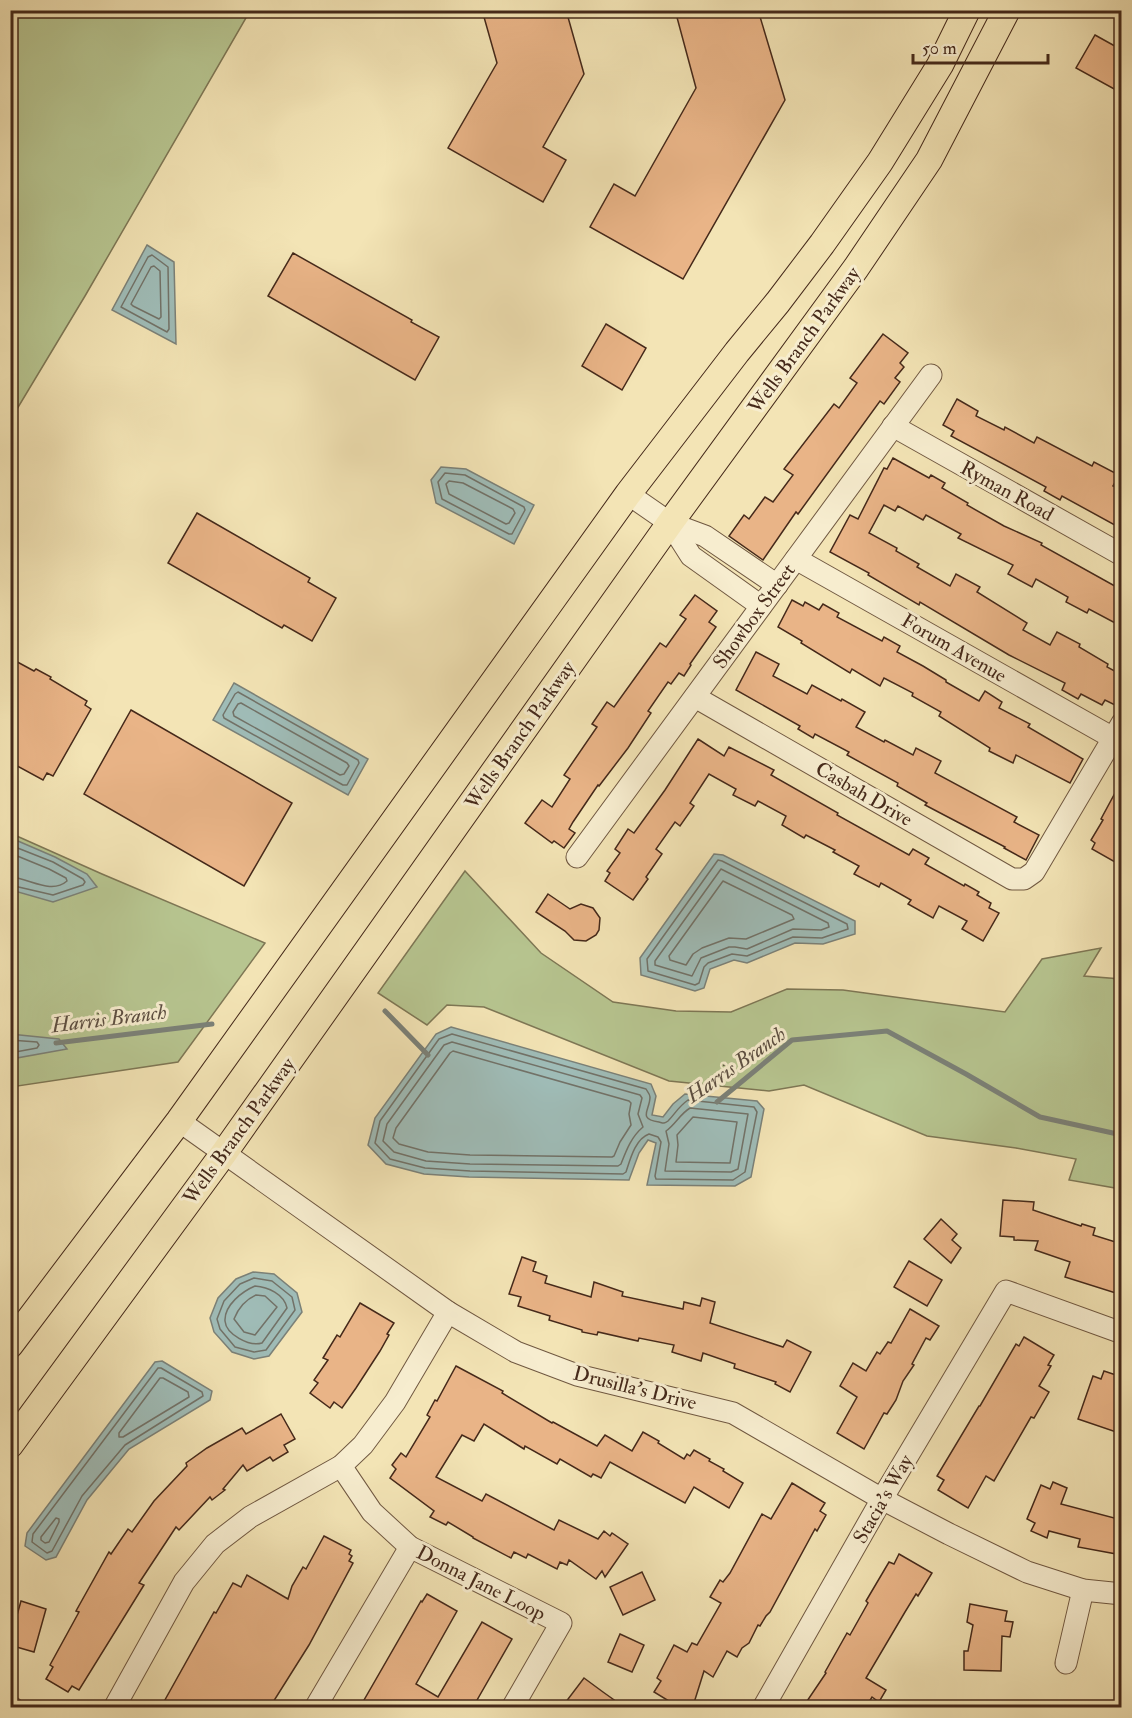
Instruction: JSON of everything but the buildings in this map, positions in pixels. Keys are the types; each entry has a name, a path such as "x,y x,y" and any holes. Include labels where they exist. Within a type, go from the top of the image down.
{"main road":[{"path":"10,1345 179,1121 628,494 736,352 778,302 880,162 940,65 967,10"},
{"path":"929,160 929,128 993,10"},
{"name":"Wells Branch Parkway","path":"10,1445 224,1153 670,523 856,268 929,160 1007,10"}],"street":[{"name":"Showbox Street","path":"577,857 930,375"},
{"name":"Ryman Road","path":"893,426 1122,555"},
{"path":"628,494 670,523 705,536 777,585"},
{"path":"670,523 691,556 761,606"},
{"name":"Forum Avenue","path":"796,559 1117,731"},
{"name":"Casbah Drive","path":"694,697 1012,879 1024,879 1034,872 1117,731"},
{"name":"Drusilla's Drive","path":"179,1121 448,1312 516,1352 577,1375 733,1413 882,1499 1027,1572 1083,1590 1122,1594"},
{"name":"Stacia's Way","path":"763,1707 882,1499 1006,1291 1122,1333"},
{"path":"114,1707 184,1582 215,1544 250,1518 341,1466 363,1445 395,1402 448,1312"},
{"name":"Donna Jane Loop","path":"341,1466 372,1512 410,1547 561,1623 512,1707"},
{"path":"315,1707 410,1547"},
{"path":"1066,1663 1083,1590"}],"green space":[{"path":"11,10 250,11 11,419"},
{"path":"10,833 265,943 178,1062 11,1087"},
{"path":"465,871 541,953 613,1002 676,1011 731,1012 787,989 843,990 1005,1012 1042,959 1101,948 1084,976 1121,979 1121,1189 1069,1180 1076,1159 927,1136 804,1085 769,1091 669,1081 484,1007 447,1005 427,1025 378,993"}],"water":[{"path":"147,245 174,262 176,344 112,310"},
{"path":"441,467 466,469 534,505 514,544 436,503 431,480"},
{"path":"234,683 368,759 348,795 213,720"},
{"path":"11,838 87,874 97,887 53,902 11,890"},
{"path":"714,854 723,855 855,921 855,934 823,944 795,943 747,963 734,960 710,969 704,988 695,991 641,975 640,958"},
{"path":"451,1027 651,1084 656,1096 652,1115 663,1117 685,1094 757,1101 764,1109 751,1177 735,1186 647,1185 656,1143 648,1140 639,1153 629,1180 469,1177 424,1174 386,1164 368,1145 375,1118 436,1034"},
{"path":"10,1034 59,1039 67,1049 11,1059"},
{"path":"253,1272 274,1274 297,1293 302,1312 269,1356 254,1359 232,1352 214,1332 210,1318 218,1298 236,1279"},
{"path":"162,1361 212,1391 210,1400 129,1449 87,1500 56,1557 46,1560 25,1546 27,1533 155,1362"}],"waterway":[{"name":"Harris Branch","path":"385,1011 428,1055"},
{"name":"Harris Branch","path":"56,1043 212,1024"},
{"name":"Harris Branch","path":"717,1102 792,1040 887,1031 1040,1117 1122,1135"}]}
